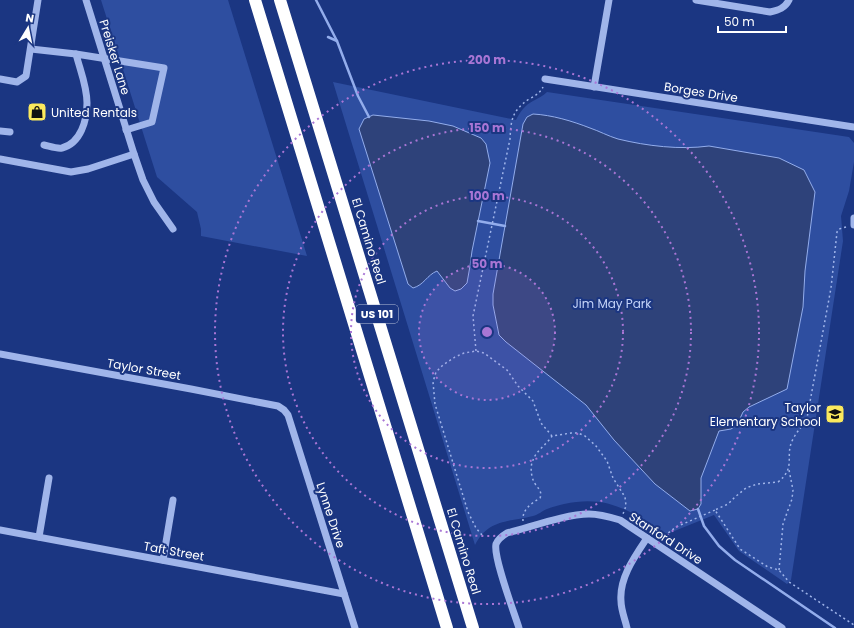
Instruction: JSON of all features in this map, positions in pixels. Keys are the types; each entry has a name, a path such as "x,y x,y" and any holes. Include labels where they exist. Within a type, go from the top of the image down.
{"highway":[{"name":"US 101","path":"255,0 447,628"},
{"name":"El Camino Real","path":"280,0 473,628"}],"street":[{"path":"0,79 17,82 26,76 38,0"},
{"name":"Preisker Lane","path":"86,0 143,180 154,202 173,229"},
{"path":"594,87 609,0"},
{"path":"696,0 770,12 784,8 789,0"},
{"path":"31,49 76,54 164,68 152,122 126,130"},
{"path":"44,144 60,148 72,144 79,136 83,127 87,103 76,54"},
{"name":"Borges Drive","path":"545,79 854,127"},
{"path":"0,131 10,132"},
{"path":"0,159 71,172 88,169 134,154"},
{"path":"851,226 854,218"},
{"name":"Taylor Street","path":"0,354 198,390 278,406 284,410"},
{"name":"Lynne Drive","path":"284,410 288,416 355,628"},
{"path":"39,537 49,478"},
{"path":"163,560 174,500"},
{"name":"Stanford Drive","path":"518,628 496,557 497,542 502,536 574,515 604,515 620,520 782,628"},
{"name":"Taft Street","path":"0,530 344,594"},
{"path":"627,628 621,609 621,591 627,572 647,538"}],"path":[{"path":"476,351 473,316 510,139 511,122 514,113 520,106 540,93 544,86 545,79"},
{"path":"779,570 783,524 792,499 793,490 789,470 790,448 792,440 807,418 831,288 837,232 844,227 851,226"},
{"path":"482,535 476,528 468,512 435,404 433,382 436,372 443,365 464,353 476,351 484,353 507,370 518,386 533,401 541,423 552,436"},
{"path":"524,529 524,512 530,504 542,496 540,490 534,482 532,472 532,462 534,456 552,436 571,433 578,433 585,436 607,461 616,485 625,497 626,506 620,520"},
{"path":"647,538 667,534 676,527 728,504 734,497 746,488 758,484 778,482 789,470"},
{"path":"714,511 740,549 768,567 779,570 789,582 854,625"}],"green space":[{"path":"101,0 228,0 307,256 201,236 197,212 157,177"},
{"name":"Jim May Park","path":"333,82 516,120 525,107 547,92 849,137 854,143 854,162 849,191 841,216 843,241 791,580 787,584 739,551 714,515 667,534 631,512 607,503 594,501 564,504 547,509 537,515 500,523 493,526 486,530 475,545"}],"shaded area":[{"path":"533,114 562,119 583,125 618,139 640,144 687,148 709,146 779,158 804,170 815,192 805,271 803,307 787,389 749,407 743,412 737,425 731,429 719,431 701,478 701,504 698,509 690,511 655,484 614,440 586,405 499,335 493,305 493,294 523,124 527,117"},
{"path":"373,115 429,121 453,126 481,138 486,144 490,163 467,283 461,289 455,291 450,288 437,271 417,287 413,288 408,284 359,129 364,119"}],"waterway":[{"path":"316,0 337,41 358,96 369,117"},
{"path":"328,37 337,41"},
{"path":"478,221 505,226"},
{"path":"698,509 704,526 719,546 735,560 835,628"}],"place":[{"name":"United Rentals","path":"37,112"},
{"name":"Taylor Elementary School","path":"835,414"}]}
